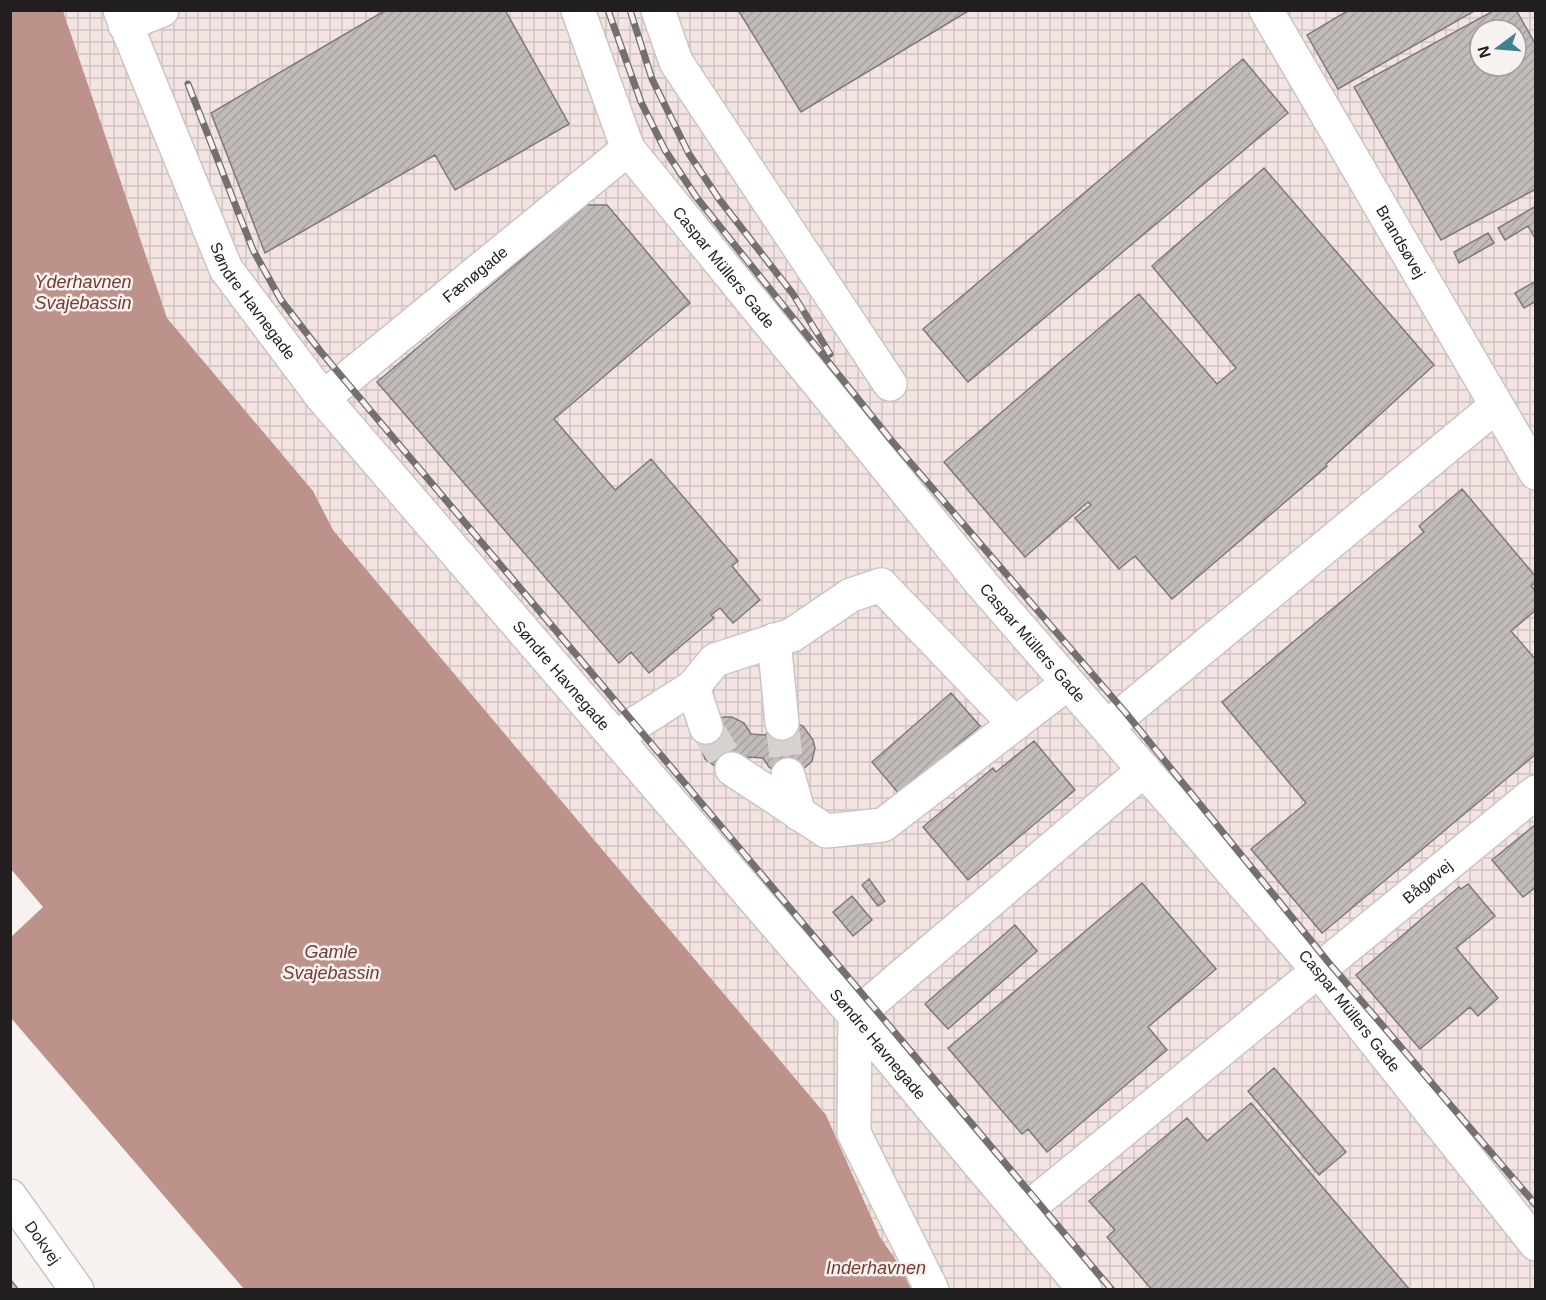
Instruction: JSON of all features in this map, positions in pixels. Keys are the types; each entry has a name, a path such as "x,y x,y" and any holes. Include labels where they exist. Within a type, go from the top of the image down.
{"street":[{"path":"122,18 162,10"},
{"name":"Caspar Müllers Gade","path":"578,10 628,149 982,584 1319,971 1536,1244"},
{"path":"658,10 676,62 890,384"},
{"name":"Brandsøvej","path":"1266,10 1536,473"},
{"name":"Søndre Havnegade","path":"122,18 226,268 323,398 855,1016 1085,1290"},
{"name":"Fænøgade","path":"323,398 628,149"},
{"path":"1107,727 1496,406"},
{"path":"618,740 634,724 693,687 715,660 792,635 851,595 881,585 1014,723"},
{"path":"774,640 782,723"},
{"path":"732,769 826,831 883,825 1068,683"},
{"path":"693,687 705,727"},
{"path":"932,1290 854,1133 855,1016 1144,770"},
{"path":"788,776 799,814"},
{"name":"Bågøvej","path":"1021,1214 1536,792"},
{"name":"Dokvej","path":"10,1196 77,1290"}],"shaded area":[{"path":"63,11 1535,11 1535,1289 911,1289 900,1266 880,1237 826,1115 333,530 313,491 167,318"}],"water":[{"name":"Gamle Svajebassin","path":"11,10 63,11 167,318 313,491 333,530 826,1115 880,1237 900,1266 911,1289 244,1289 11,1018 11,937 43,907 10,868"}],"building":[{"path":"386,10 505,10 569,124 455,190 435,155 265,253 211,113"},
{"path":"738,10 970,10 801,112"},
{"path":"1349,10 1476,10 1338,89 1307,35"},
{"path":"1495,10 1516,10 1521,18 1480,18"},
{"path":"1468,25 1468,78 1528,78 1528,31 1536,45 1536,189 1441,240 1354,87"},
{"path":"1243,59 1288,113 968,382 923,329"},
{"path":"1264,168 1434,365 1326,464 1327,466 1172,599 1135,556 1119,569 1075,518 1091,505 1088,502 1025,557 944,462 1139,294 1217,384 1236,368 1152,266"},
{"path":"586,205 607,205 690,303 554,419 615,490 651,459 738,561 732,566 760,600 733,623 720,608 711,615 714,618 649,673 631,652 619,663 377,382"},
{"path":"1536,206 1536,240 1528,226 1505,240 1498,228"},
{"path":"1488,233 1494,243 1459,263 1454,252"},
{"path":"1536,281 1536,301 1524,308 1515,293"},
{"path":"1462,489 1536,577 1536,582 1531,586 1536,591 1536,610 1511,631 1536,660 1536,754 1322,933 1251,849 1306,803 1222,702 1424,532 1419,526"},
{"path":"951,693 980,726 900,795 872,762"},
{"path":"732,717 744,723 751,734 765,735 771,729 795,723 803,726 813,740 815,748 812,761 800,772 779,774 769,767 763,758 749,757 746,761 719,769 705,759 700,743 701,734 716,719"},
{"path":"1034,741 1075,790 968,880 923,827 993,768 996,772"},
{"path":"1535,825 1536,887 1523,897 1492,860"},
{"path":"869,879 885,901 878,906 862,885"},
{"path":"1142,883 1216,969 1148,1027 1167,1050 1047,1152 1028,1129 1022,1134 948,1048"},
{"path":"1468,884 1495,916 1456,948 1498,998 1478,1016 1470,1007 1420,1049 1356,975 1459,887 1461,889"},
{"path":"852,896 872,920 853,936 833,912"},
{"path":"1015,925 1037,951 948,1029 925,1004"},
{"path":"1274,1068 1346,1152 1319,1175 1248,1091"},
{"path":"1251,1103 1410,1290 1152,1290 1107,1237 1115,1230 1089,1201 1187,1118 1207,1141"},
{"path":"10,1279 19,1290 10,1290"}],"tunnel":[{"path":"782,723 788,775"},
{"path":"706,727 732,769"}],"railway":[{"path":"608,10 641,102 665,150 697,198 891,440 1125,712 1329,963 1536,1205"},
{"path":"630,10 652,79 689,154 719,199 793,294 830,354"},
{"path":"188,84 253,250 281,300 321,352 1112,1290"}],"water label":[{"name":"Yderhavnen Svajebassin","path":"83,292"},
{"name":"Inderhavnen","path":"876,1268"}]}
